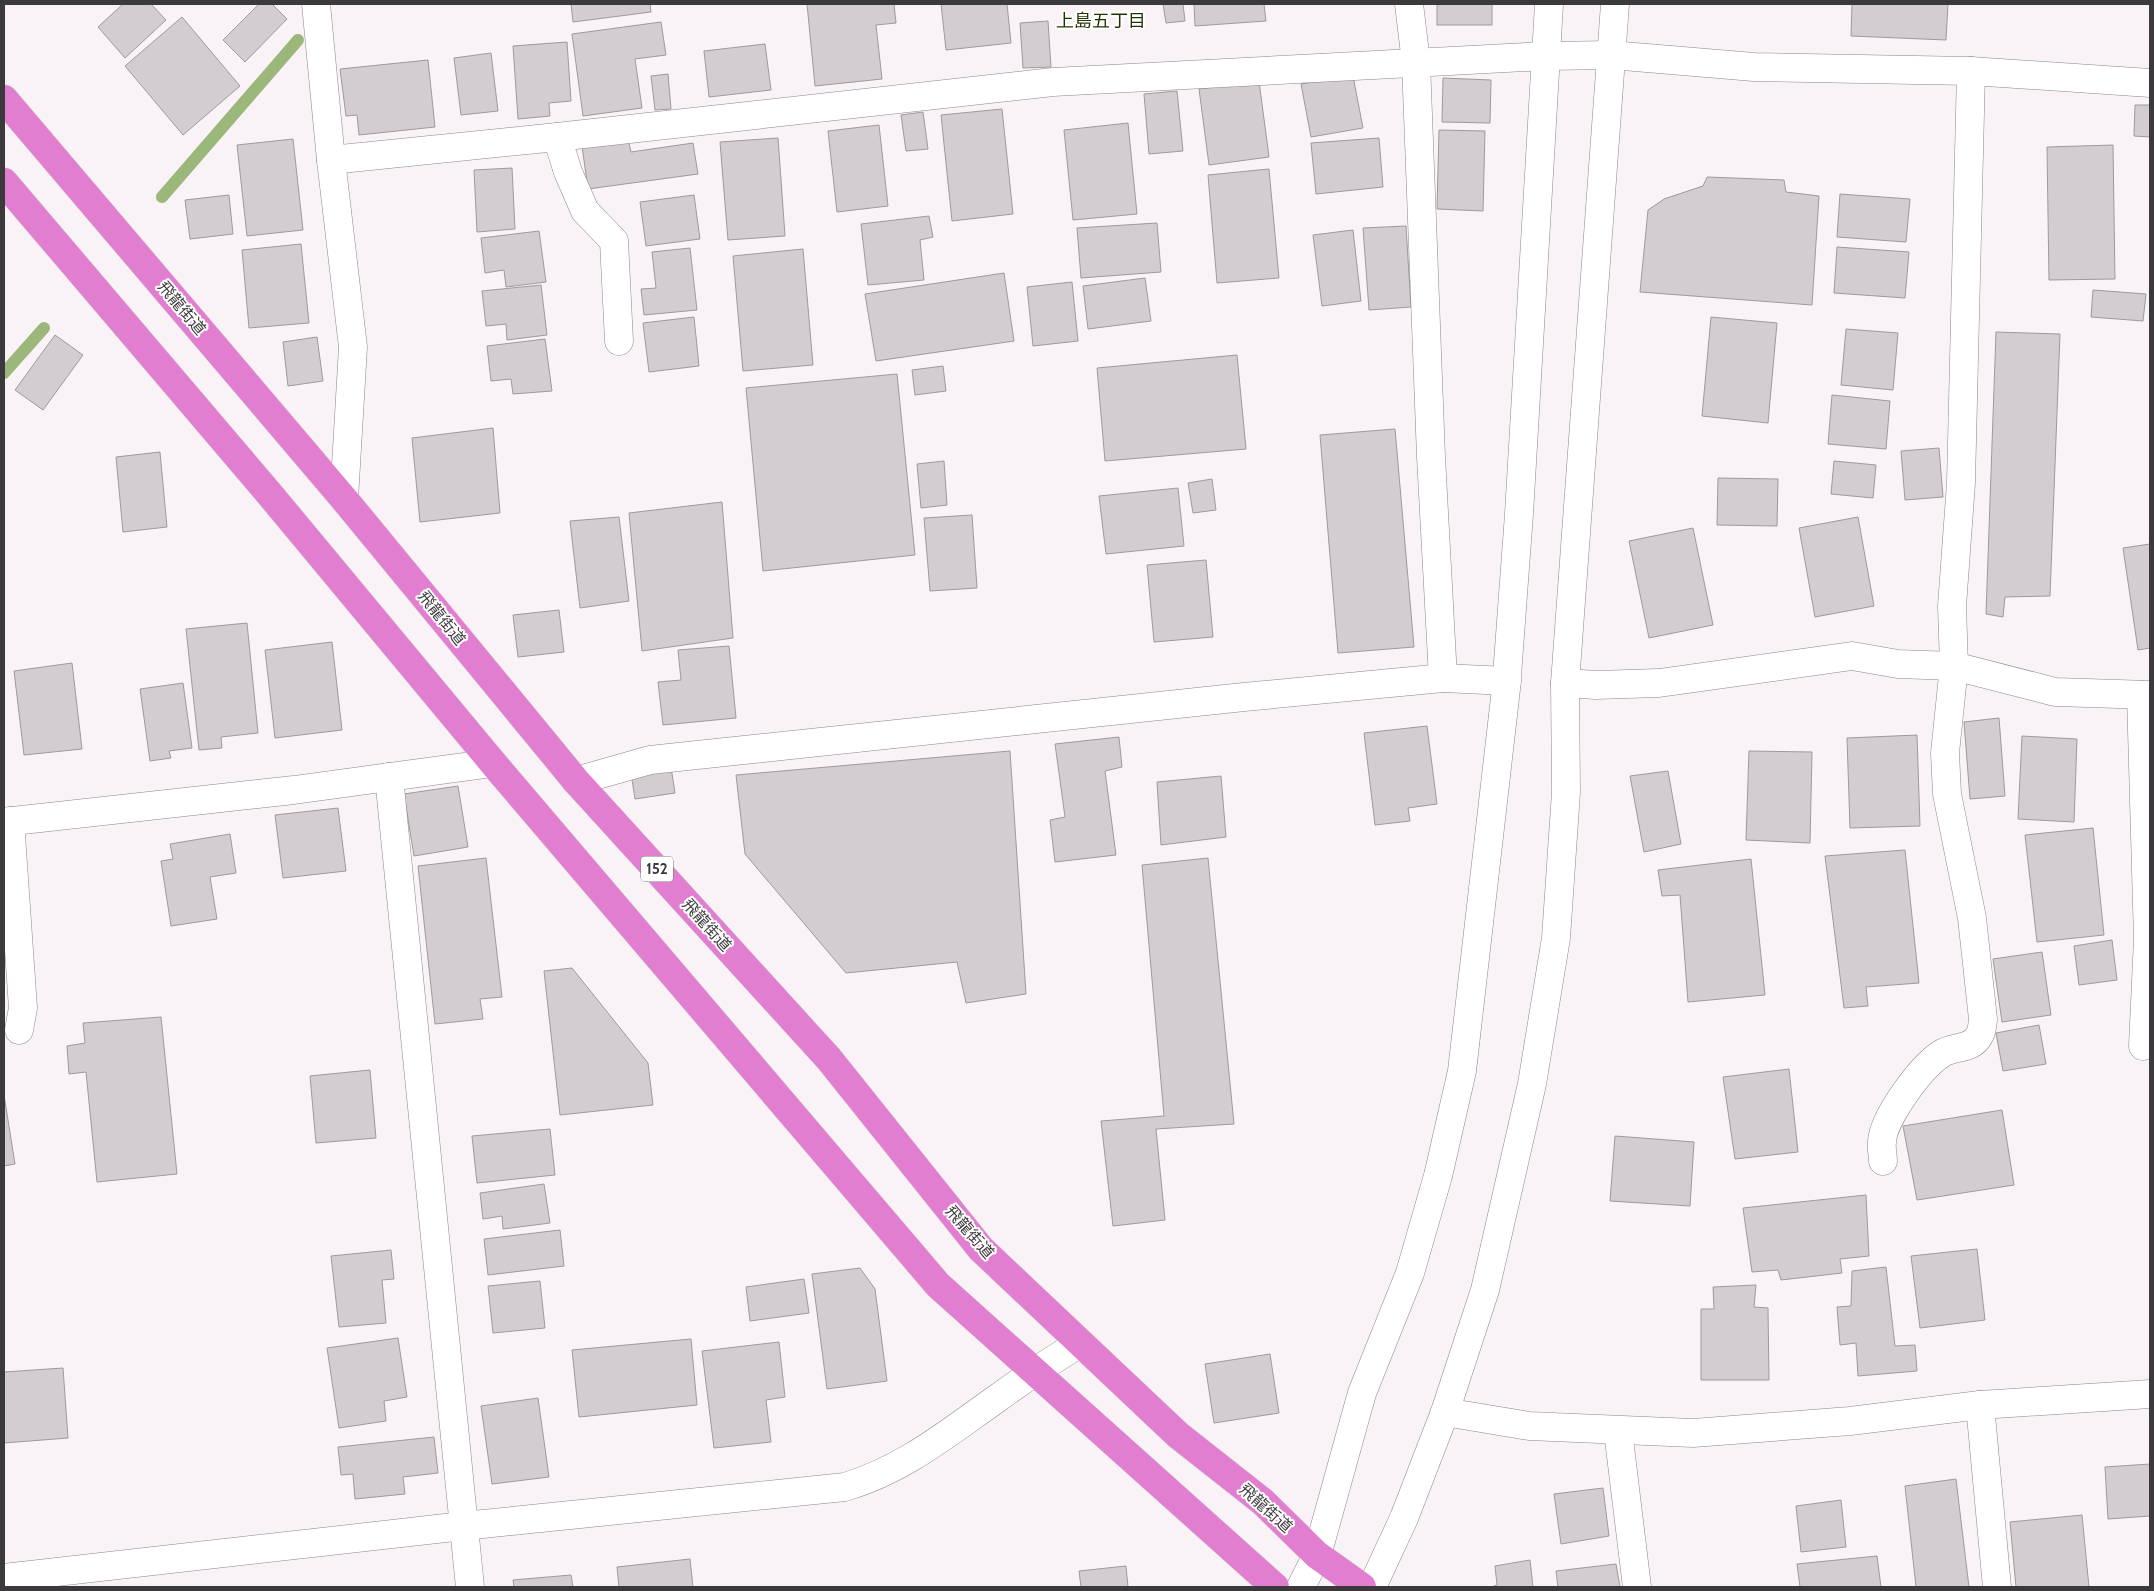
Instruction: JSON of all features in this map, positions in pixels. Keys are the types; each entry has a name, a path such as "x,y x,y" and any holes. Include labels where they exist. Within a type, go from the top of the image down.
{"highway":[{"name":"飛龍街道","path":"4,99 344,499 576,781 829,1059 981,1249 1178,1435 1263,1502 1317,1555 1362,1587"},
{"path":"4,182 278,505 493,763 938,1285 1275,1587"}],"street":[{"path":"316,4 331,160 353,347 344,499"},
{"path":"1409,4 1416,62 1431,457 1443,678"},
{"path":"1301,1587 1317,1555 1362,1394 1410,1273 1438,1176 1462,1071 1507,681 1520,504 1548,4"},
{"path":"1372,1587 1404,1518 1445,1412 1485,1290 1532,1084 1556,938 1566,792 1565,683 1615,4"},
{"path":"331,160 1054,82 1545,56 1612,55 1754,67 1972,71 2150,83"},
{"path":"1883,1161 1882,1140 1888,1123 1899,1102 1919,1073 1941,1053 1974,1042 1982,1032 1983,1019 1972,918 1947,794 1945,753 1954,666 1952,606 1962,464 1972,71"},
{"path":"557,137 568,172 585,211 614,241 619,340"},
{"path":"1565,683 1596,685 1660,683 1852,656 1898,664 1954,666 2055,692 2146,695 2148,939 2143,1046"},
{"path":"576,781 650,760 1244,697 1443,678 1507,681"},
{"path":"19,1030 23,1008 7,822 294,790 493,763"},
{"path":"389,777 470,1587"},
{"path":"4,1578 101,1578 463,1526 844,1487 868,1480 906,1462 1080,1343"},
{"path":"1445,1412 1529,1426 1693,1433 1850,1420 1980,1405 2150,1394"},
{"path":"1980,1405 1997,1587"},
{"path":"1618,1431 1637,1587"}],"building":[{"path":"123,4 151,4 166,20 125,58 98,27"},
{"path":"259,4 272,4 287,19 245,62 223,40"},
{"path":"571,4 650,4 651,12 573,22"},
{"path":"807,4 894,4 896,23 876,25 882,79 815,86"},
{"path":"941,4 1007,4 1011,43 946,50"},
{"path":"1163,4 1183,4 1185,21 1166,23"},
{"path":"1194,4 1264,4 1266,21 1195,26"},
{"path":"1437,4 1492,4 1492,25 1437,25"},
{"path":"1852,4 1948,4 1946,40 1851,36"},
{"path":"182,17 240,86 183,135 125,66"},
{"path":"1048,21 1051,67 1023,68 1020,23"},
{"path":"661,22 666,55 635,59 642,108 583,116 572,34"},
{"path":"567,42 571,101 549,103 550,116 518,119 513,46"},
{"path":"765,44 771,90 709,97 704,51"},
{"path":"491,53 498,111 461,115 454,58"},
{"path":"428,60 435,127 359,135 357,115 346,116 340,69"},
{"path":"668,74 671,109 655,110 651,76"},
{"path":"1353,76 1363,128 1311,137 1301,84"},
{"path":"1443,78 1491,80 1490,123 1442,122"},
{"path":"1259,81 1269,157 1209,165 1199,89"},
{"path":"1177,91 1183,151 1149,154 1144,94"},
{"path":"2135,105 2150,105 2150,137 2134,136"},
{"path":"1002,109 1013,214 952,221 941,115"},
{"path":"923,112 928,149 906,151 901,115"},
{"path":"1128,123 1137,214 1073,220 1064,130"},
{"path":"879,125 888,206 837,212 828,131"},
{"path":"1439,130 1485,131 1483,211 1437,209"},
{"path":"778,138 785,236 728,240 720,142"},
{"path":"1379,138 1383,187 1316,194 1311,143"},
{"path":"293,139 303,230 247,236 237,145"},
{"path":"628,139 631,152 693,143 698,174 588,189 582,146"},
{"path":"2113,145 2115,279 2049,280 2047,147"},
{"path":"512,168 515,229 477,232 474,170"},
{"path":"1269,169 1279,278 1217,283 1208,175"},
{"path":"1707,177 1784,180 1786,192 1819,196 1812,305 1640,292 1648,210 1664,199 1703,186"},
{"path":"1840,194 1910,199 1906,242 1837,237"},
{"path":"229,195 233,234 190,239 185,200"},
{"path":"694,195 700,239 646,246 640,202"},
{"path":"929,216 933,237 920,240 924,280 868,285 861,224"},
{"path":"1157,223 1161,272 1081,278 1077,228"},
{"path":"1406,226 1411,307 1369,310 1363,228"},
{"path":"1353,230 1361,301 1322,306 1313,235"},
{"path":"539,231 546,282 506,287 504,270 485,273 481,238"},
{"path":"301,244 309,323 249,328 242,250"},
{"path":"1837,247 1909,252 1905,298 1834,293"},
{"path":"690,248 697,310 644,315 641,289 656,288 652,252"},
{"path":"803,249 813,365 743,371 733,256"},
{"path":"1004,273 1014,341 876,361 865,294"},
{"path":"1145,278 1151,321 1088,329 1083,286"},
{"path":"1072,282 1078,341 1033,346 1027,287"},
{"path":"541,285 547,335 507,340 506,324 486,326 482,291"},
{"path":"2093,290 2146,294 2143,321 2091,317"},
{"path":"694,317 699,366 649,372 643,323"},
{"path":"1711,317 1777,323 1768,423 1702,416"},
{"path":"1846,329 1898,333 1893,390 1841,385"},
{"path":"1996,332 2060,334 2050,596 2005,597 2003,617 1986,614"},
{"path":"55,335 83,355 43,410 15,390"},
{"path":"317,337 323,381 288,386 283,342"},
{"path":"545,339 552,391 513,394 511,379 491,381 487,346"},
{"path":"1237,355 1246,449 1105,461 1097,368"},
{"path":"943,366 946,391 915,395 912,370"},
{"path":"897,374 915,555 763,571 746,388"},
{"path":"1832,395 1890,401 1886,449 1828,444"},
{"path":"493,428 500,513 420,522 412,438"},
{"path":"1395,429 1414,647 1338,653 1320,435"},
{"path":"1939,448 1943,497 1905,500 1901,451"},
{"path":"160,452 167,527 123,532 116,457"},
{"path":"944,461 947,505 921,508 917,464"},
{"path":"1834,461 1876,465 1873,498 1831,494"},
{"path":"1718,478 1778,479 1777,526 1717,525"},
{"path":"1212,479 1216,510 1193,513 1188,483"},
{"path":"1178,488 1184,546 1106,554 1099,496"},
{"path":"722,502 733,638 642,651 629,513"},
{"path":"972,515 977,588 930,591 924,518"},
{"path":"619,517 629,601 580,608 570,521"},
{"path":"1858,517 1874,606 1815,617 1799,528"},
{"path":"1693,528 1713,625 1649,638 1629,541"},
{"path":"2150,544 2150,648 2138,650 2123,548"},
{"path":"1206,560 1213,637 1154,642 1147,565"},
{"path":"559,610 564,652 518,657 513,615"},
{"path":"247,623 258,733 221,737 222,748 199,750 186,629"},
{"path":"332,642 342,730 275,738 265,650"},
{"path":"729,646 736,718 663,725 658,682 681,680 678,650"},
{"path":"72,663 82,749 24,755 14,671"},
{"path":"183,683 192,748 169,751 171,758 150,761 140,689"},
{"path":"1999,718 2005,796 1970,799 1964,722"},
{"path":"1427,726 1437,804 1408,808 1410,821 1375,825 1364,733"},
{"path":"1917,735 1920,826 1850,828 1847,738"},
{"path":"2022,736 2077,739 2074,822 2018,819"},
{"path":"1119,737 1122,767 1105,771 1116,855 1055,862 1050,820 1065,817 1055,744"},
{"path":"1010,751 1026,994 966,1003 957,962 846,973 745,854 736,775"},
{"path":"1749,751 1812,752 1810,843 1746,840"},
{"path":"671,767 675,793 635,799 631,773"},
{"path":"1668,771 1681,844 1644,852 1630,776"},
{"path":"1221,776 1226,837 1161,845 1157,782"},
{"path":"458,786 468,847 414,856 404,794"},
{"path":"338,808 346,871 283,878 275,815"},
{"path":"2093,828 2104,935 2037,942 2025,835"},
{"path":"230,834 236,873 210,877 217,919 171,926 161,861 173,859 170,844"},
{"path":"1905,850 1919,983 1866,987 1868,1006 1844,1008 1825,856"},
{"path":"486,858 502,997 480,999 483,1019 435,1024 418,866"},
{"path":"1208,858 1234,1124 1156,1129 1165,1220 1113,1226 1101,1121 1164,1116 1142,865"},
{"path":"1751,859 1765,995 1688,1002 1680,895 1662,896 1658,870"},
{"path":"2112,940 2117,980 2079,985 2074,946"},
{"path":"2042,952 2051,1015 2002,1022 1993,959"},
{"path":"572,968 648,1063 653,1105 560,1115 544,971"},
{"path":"161,1017 177,1174 97,1182 86,1072 69,1074 67,1046 85,1043 83,1023"},
{"path":"2039,1025 2046,1064 2003,1071 1996,1033"},
{"path":"1789,1069 1798,1152 1735,1159 1723,1077"},
{"path":"370,1070 376,1138 316,1143 310,1076"},
{"path":"4,1095 15,1164 4,1166"},
{"path":"2002,1110 2014,1185 1917,1200 1903,1126"},
{"path":"550,1129 555,1175 477,1183 472,1136"},
{"path":"1615,1136 1694,1142 1690,1206 1610,1201"},
{"path":"544,1184 550,1223 503,1229 502,1216 483,1219 480,1193"},
{"path":"1866,1195 1869,1256 1840,1259 1842,1273 1781,1280 1778,1270 1752,1272 1743,1208"},
{"path":"560,1230 564,1266 488,1275 484,1239"},
{"path":"1977,1249 1985,1320 1920,1328 1911,1256"},
{"path":"391,1250 394,1279 382,1280 386,1323 339,1327 331,1256"},
{"path":"1886,1267 1895,1346 1915,1345 1917,1371 1858,1376 1856,1343 1840,1345 1837,1307 1851,1306 1852,1271"},
{"path":"860,1268 875,1289 887,1381 827,1389 812,1274"},
{"path":"804,1279 809,1313 750,1321 746,1287"},
{"path":"540,1281 545,1328 493,1333 488,1286"},
{"path":"1756,1285 1754,1307 1768,1308 1769,1380 1701,1380 1701,1309 1714,1309 1713,1287"},
{"path":"398,1338 407,1397 384,1401 386,1421 339,1428 327,1348"},
{"path":"691,1339 697,1405 579,1417 572,1350"},
{"path":"779,1342 785,1397 766,1400 771,1442 714,1448 702,1351"},
{"path":"1270,1354 1279,1413 1214,1423 1205,1364"},
{"path":"63,1368 68,1438 4,1443 4,1372"},
{"path":"538,1398 549,1477 492,1484 481,1406"},
{"path":"434,1437 438,1473 403,1477 405,1494 355,1499 353,1474 341,1475 338,1447"},
{"path":"2150,1464 2150,1516 2108,1519 2105,1467"},
{"path":"1956,1479 1969,1587 1916,1587 1905,1486"},
{"path":"1603,1488 1609,1536 1561,1544 1554,1494"},
{"path":"1841,1500 1846,1547 1801,1552 1796,1506"},
{"path":"2082,1515 2089,1587 2016,1587 2010,1522"},
{"path":"1877,1556 1881,1587 1800,1587 1797,1564"},
{"path":"690,1559 693,1587 619,1587 617,1567"},
{"path":"1530,1560 1533,1587 1491,1587 1497,1585 1495,1566"},
{"path":"1616,1564 1620,1587 1558,1587 1556,1571"},
{"path":"1126,1566 1128,1587 1081,1587 1079,1571"},
{"path":"571,1575 573,1587 514,1587 513,1580"}],"waterway":[{"path":"162,197 298,40"},
{"path":"4,373 44,328"}],"district":[{"name":"上島五丁目","path":"1101,21"}]}
